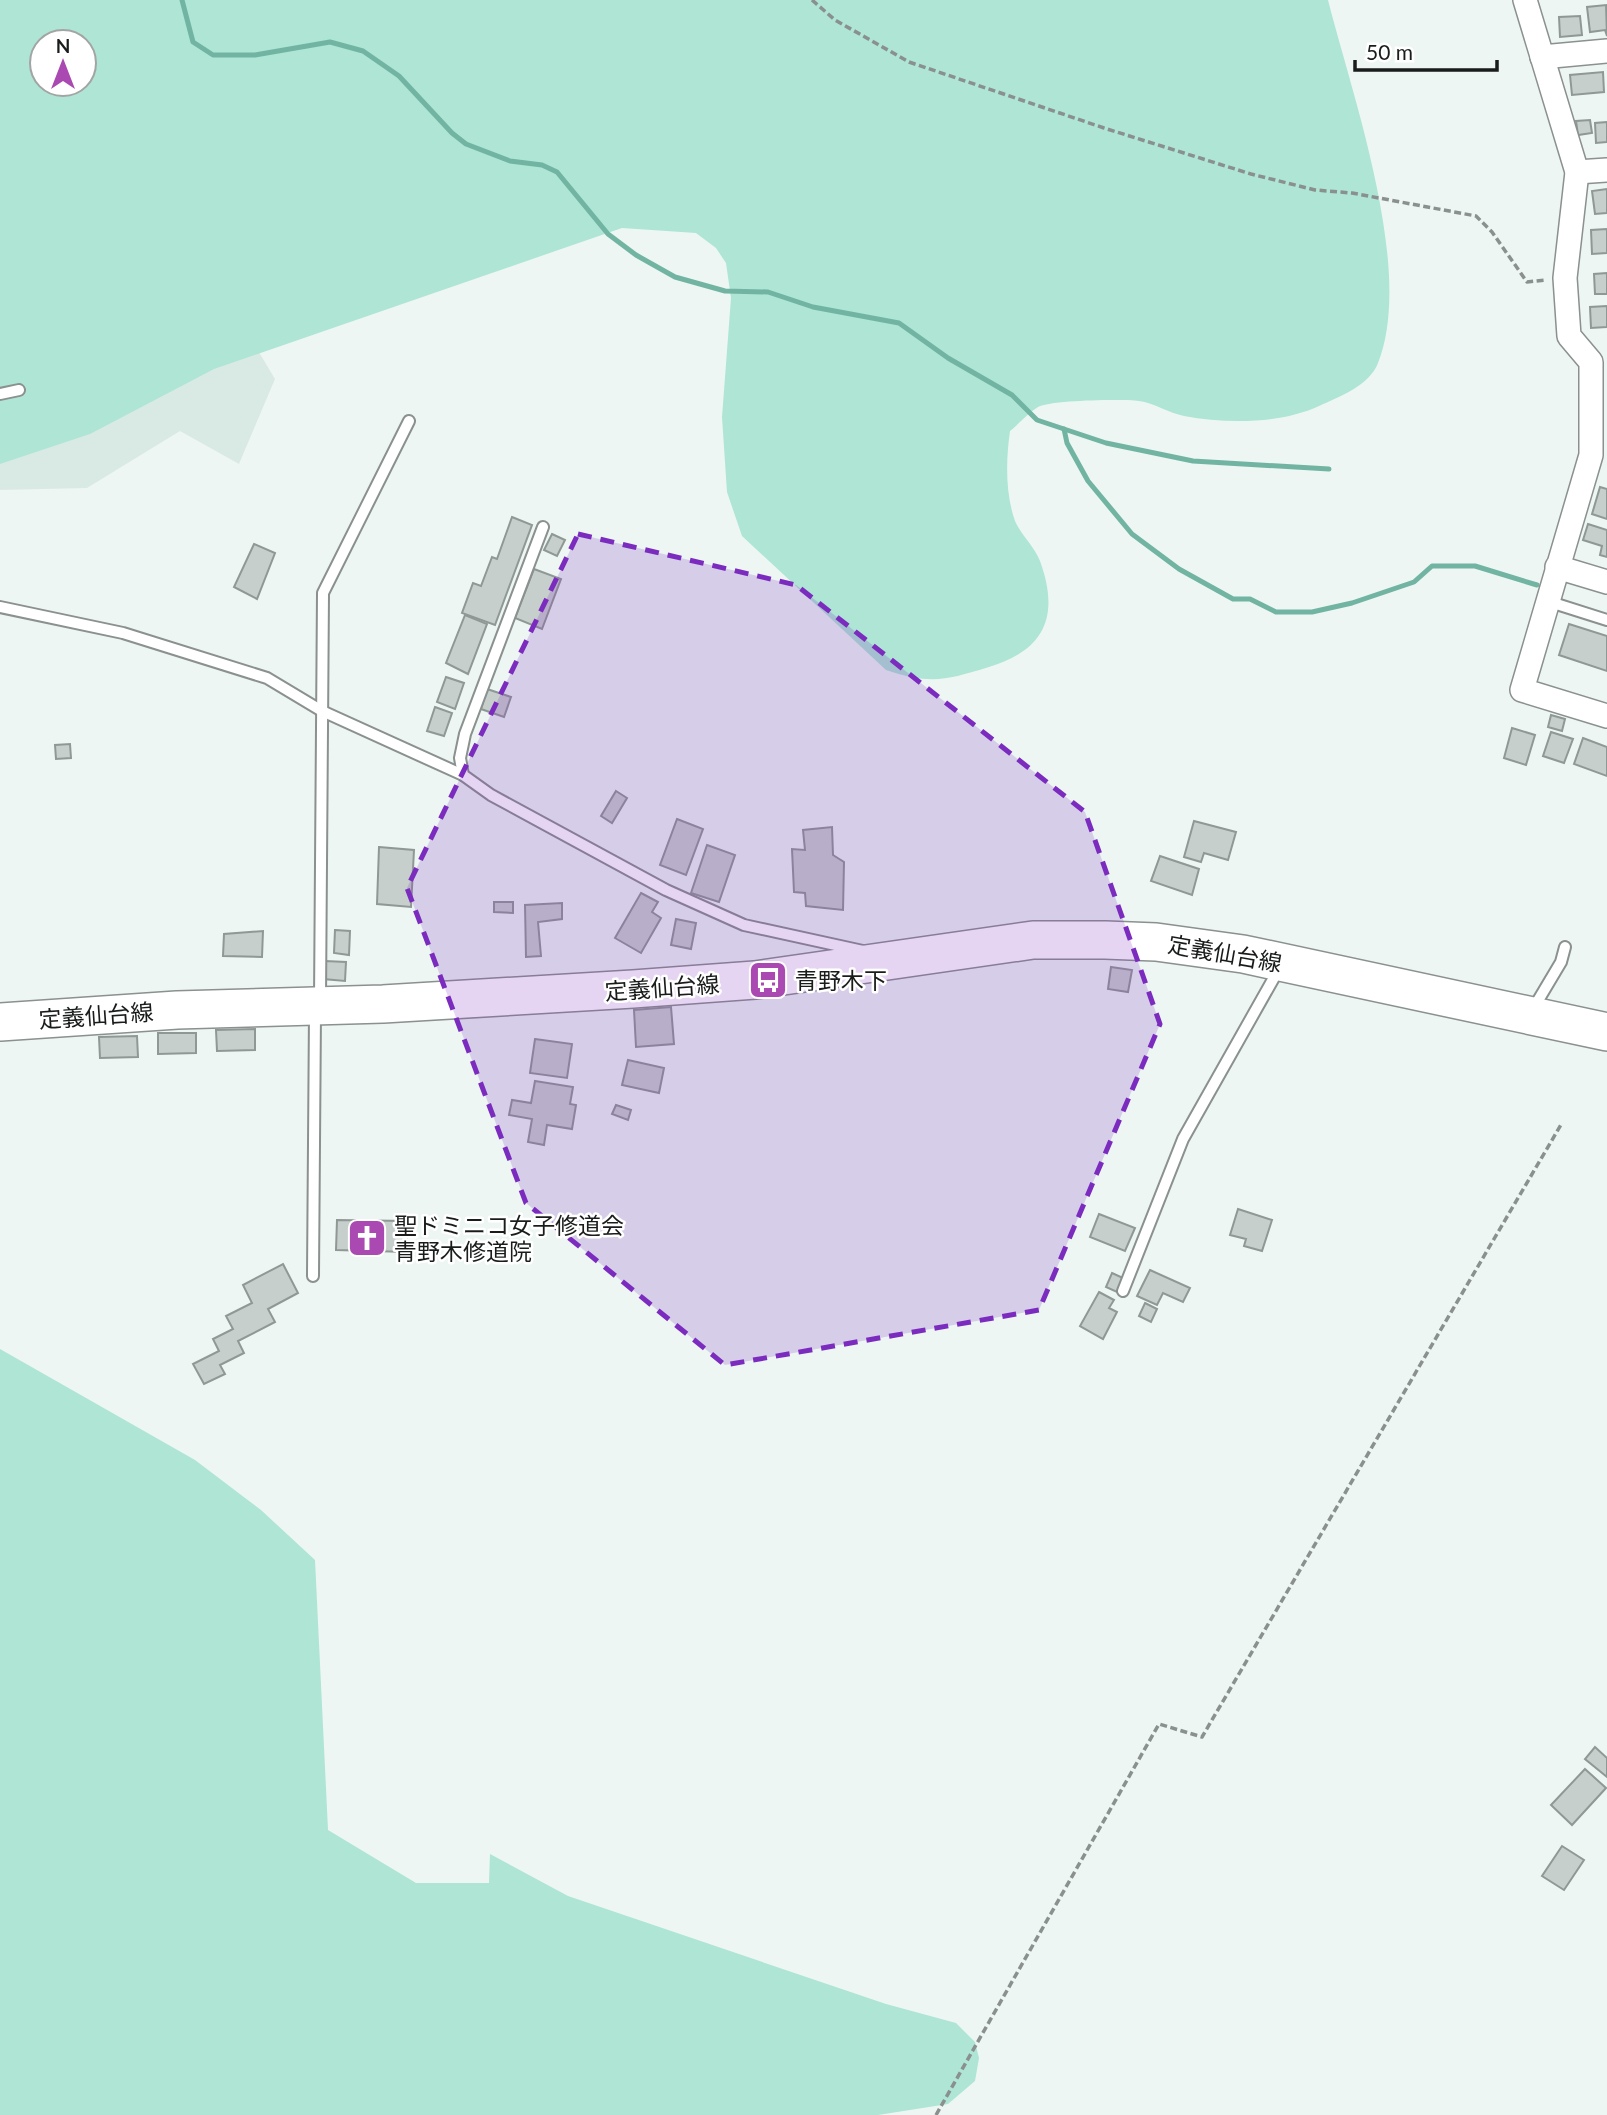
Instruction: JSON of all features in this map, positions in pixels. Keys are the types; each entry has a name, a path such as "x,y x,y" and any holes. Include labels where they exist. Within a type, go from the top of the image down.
{"main road":[{"name":"定義仙台線","path":"0,1022 177,1010 317,1006 755,980 1032,940 1105,940 1156,942 1282,963 1607,1032"}],"street":[{"path":"1525,0 1577,172 1565,278 1569,337 1591,362 1599,458 1557,567 1522,690 1607,716"},
{"path":"1542,57 1607,51"},
{"path":"1577,172 1607,170"},
{"path":"1557,567 1607,582"}],"lane":[{"path":"0,394 19,390"},
{"path":"313,1276 323,593 410,421"},
{"path":"463,775 460,758 465,734 543,527"},
{"path":"1547,601 1607,620"},
{"path":"0,607 123,633 267,678 322,711 463,775 491,794 666,890 744,925 898,960"},
{"path":"1531,1014 1560,962 1565,947"},
{"path":"1123,1291 1183,1139 1282,963"}],"path":[{"path":"812,0 835,20 909,62 1104,128 1315,190 1352,193 1476,216 1492,232 1527,282 1565,278"},
{"path":"936,2115 1159,1724 1202,1737 1562,1123"}],"highlighted area":[{"path":"578,534 796,585 1085,812 1160,1024 1039,1310 725,1365 526,1203 407,888"}],"shaded area":[{"path":"229,302 275,379 239,464 180,431 87,488 0,490 0,358"}],"green space":[{"path":"0,0 1328,0 1364,132 1385,232 1389,280 1387,325 1374,371 1361,384 1319,406 1270,419 1201,419 1130,400 1057,403 1038,407 1031,412 1010,431 1008,488 1015,521 1040,561 1046,581 1047,614 1043,628 1023,651 989,667 938,679 915,678 886,670 742,536 727,492 722,417 731,298 726,263 716,248 696,233 622,228 214,369 90,434 0,464"},
{"path":"0,1349 195,1460 261,1510 315,1560 328,1830 416,1883 489,1883 490,1854 568,1896 886,2004 956,2023 975,2042 979,2058 975,2081 948,2104 878,2115 0,2115"}],"building":[{"path":"1606,5 1607,36 1605,30 1590,32 1587,7"},
{"path":"1580,16 1582,35 1560,37 1559,17"},
{"path":"1603,72 1604,92 1572,95 1570,75"},
{"path":"1590,120 1592,133 1578,135 1576,121"},
{"path":"1607,122 1607,142 1596,143 1595,123"},
{"path":"1607,189 1607,213 1595,214 1592,191"},
{"path":"1607,229 1607,253 1592,254 1591,230"},
{"path":"1607,273 1607,294 1595,294 1594,274"},
{"path":"1607,306 1607,327 1591,328 1590,307"},
{"path":"1600,487 1607,489 1607,519 1592,514"},
{"path":"512,517 532,525 495,625 462,613 473,583 481,586 492,557 497,559"},
{"path":"1588,524 1607,530 1607,557 1600,555 1602,546 1583,540"},
{"path":"552,534 565,540 557,556 544,550"},
{"path":"254,544 275,553 257,599 234,587"},
{"path":"534,569 561,579 542,629 515,618"},
{"path":"465,615 487,624 468,674 446,663"},
{"path":"1569,624 1607,636 1607,671 1559,655"},
{"path":"446,677 464,683 455,709 437,702"},
{"path":"487,689 511,697 504,717 481,709"},
{"path":"435,707 452,713 444,736 427,731"},
{"path":"1551,715 1565,719 1562,731 1548,727"},
{"path":"1512,728 1535,735 1526,765 1504,758"},
{"path":"1551,732 1573,739 1564,763 1543,756"},
{"path":"1583,738 1607,747 1607,776 1574,764"},
{"path":"70,744 71,758 56,759 55,745"},
{"path":"616,791 627,798 612,823 601,816"},
{"path":"677,819 703,829 686,875 660,865"},
{"path":"1194,821 1236,832 1228,860 1204,853 1201,862 1184,857"},
{"path":"832,827 833,855 844,862 843,910 806,906 805,893 794,892 792,849 805,850 803,830"},
{"path":"707,845 735,855 719,902 691,893"},
{"path":"379,847 414,850 411,907 377,904"},
{"path":"1160,856 1199,869 1192,895 1151,881"},
{"path":"641,893 658,902 652,912 661,918 641,953 615,938"},
{"path":"494,902 513,902 513,913 494,912"},
{"path":"562,903 562,919 538,922 541,956 526,957 525,905"},
{"path":"676,919 696,923 691,949 671,945"},
{"path":"335,930 350,931 349,955 334,953"},
{"path":"263,931 262,957 223,956 224,934"},
{"path":"325,961 346,962 345,981 323,979"},
{"path":"1111,967 1132,970 1128,992 1108,989"},
{"path":"671,1007 674,1044 636,1047 634,1010"},
{"path":"255,1029 255,1050 217,1051 216,1030"},
{"path":"158,1033 196,1033 196,1053 158,1054"},
{"path":"137,1036 138,1057 100,1058 99,1037"},
{"path":"535,1039 572,1044 567,1078 530,1073"},
{"path":"628,1060 664,1068 659,1093 622,1085"},
{"path":"535,1081 573,1087 570,1104 576,1105 572,1129 547,1125 544,1145 528,1142 532,1119 509,1115 512,1100 531,1103"},
{"path":"616,1105 631,1110 628,1120 612,1114"},
{"path":"1238,1209 1272,1220 1262,1251 1244,1246 1246,1239 1230,1235"},
{"path":"1099,1214 1135,1228 1125,1251 1090,1237"},
{"path":"337,1220 407,1221 407,1252 336,1250"},
{"path":"283,1264 298,1293 268,1309 275,1322 238,1341 244,1353 220,1365 225,1374 204,1384 193,1364 219,1351 213,1339 233,1329 226,1316 252,1303 243,1285"},
{"path":"1150,1270 1190,1288 1183,1302 1163,1293 1157,1305 1137,1296"},
{"path":"1112,1273 1123,1278 1117,1292 1106,1287"},
{"path":"1099,1292 1114,1300 1109,1308 1117,1312 1103,1339 1080,1326"},
{"path":"1145,1303 1157,1309 1151,1322 1139,1316"},
{"path":"1595,1747 1607,1758 1607,1777 1585,1759"},
{"path":"1585,1769 1606,1788 1572,1825 1551,1805"},
{"path":"1562,1846 1584,1860 1564,1890 1542,1876"}],"waterway":[{"path":"182,0 193,42 213,55 255,55 330,42 363,51 399,76 452,133 466,144 510,161 542,165 557,172 608,234 636,255 675,277 725,291 768,292 813,307 899,323 948,358 1012,395 1037,420 1106,443 1193,461 1329,469"},
{"path":"1064,429 1067,443 1088,481 1132,534 1179,569 1233,599 1250,599 1276,612 1312,612 1352,603 1414,582 1432,566 1475,566 1537,585"}],"place":[{"name":"青野木下","path":"768,980"},
{"name":"聖ドミニコ女子修道会 青野木修道院","path":"367,1238"}]}
